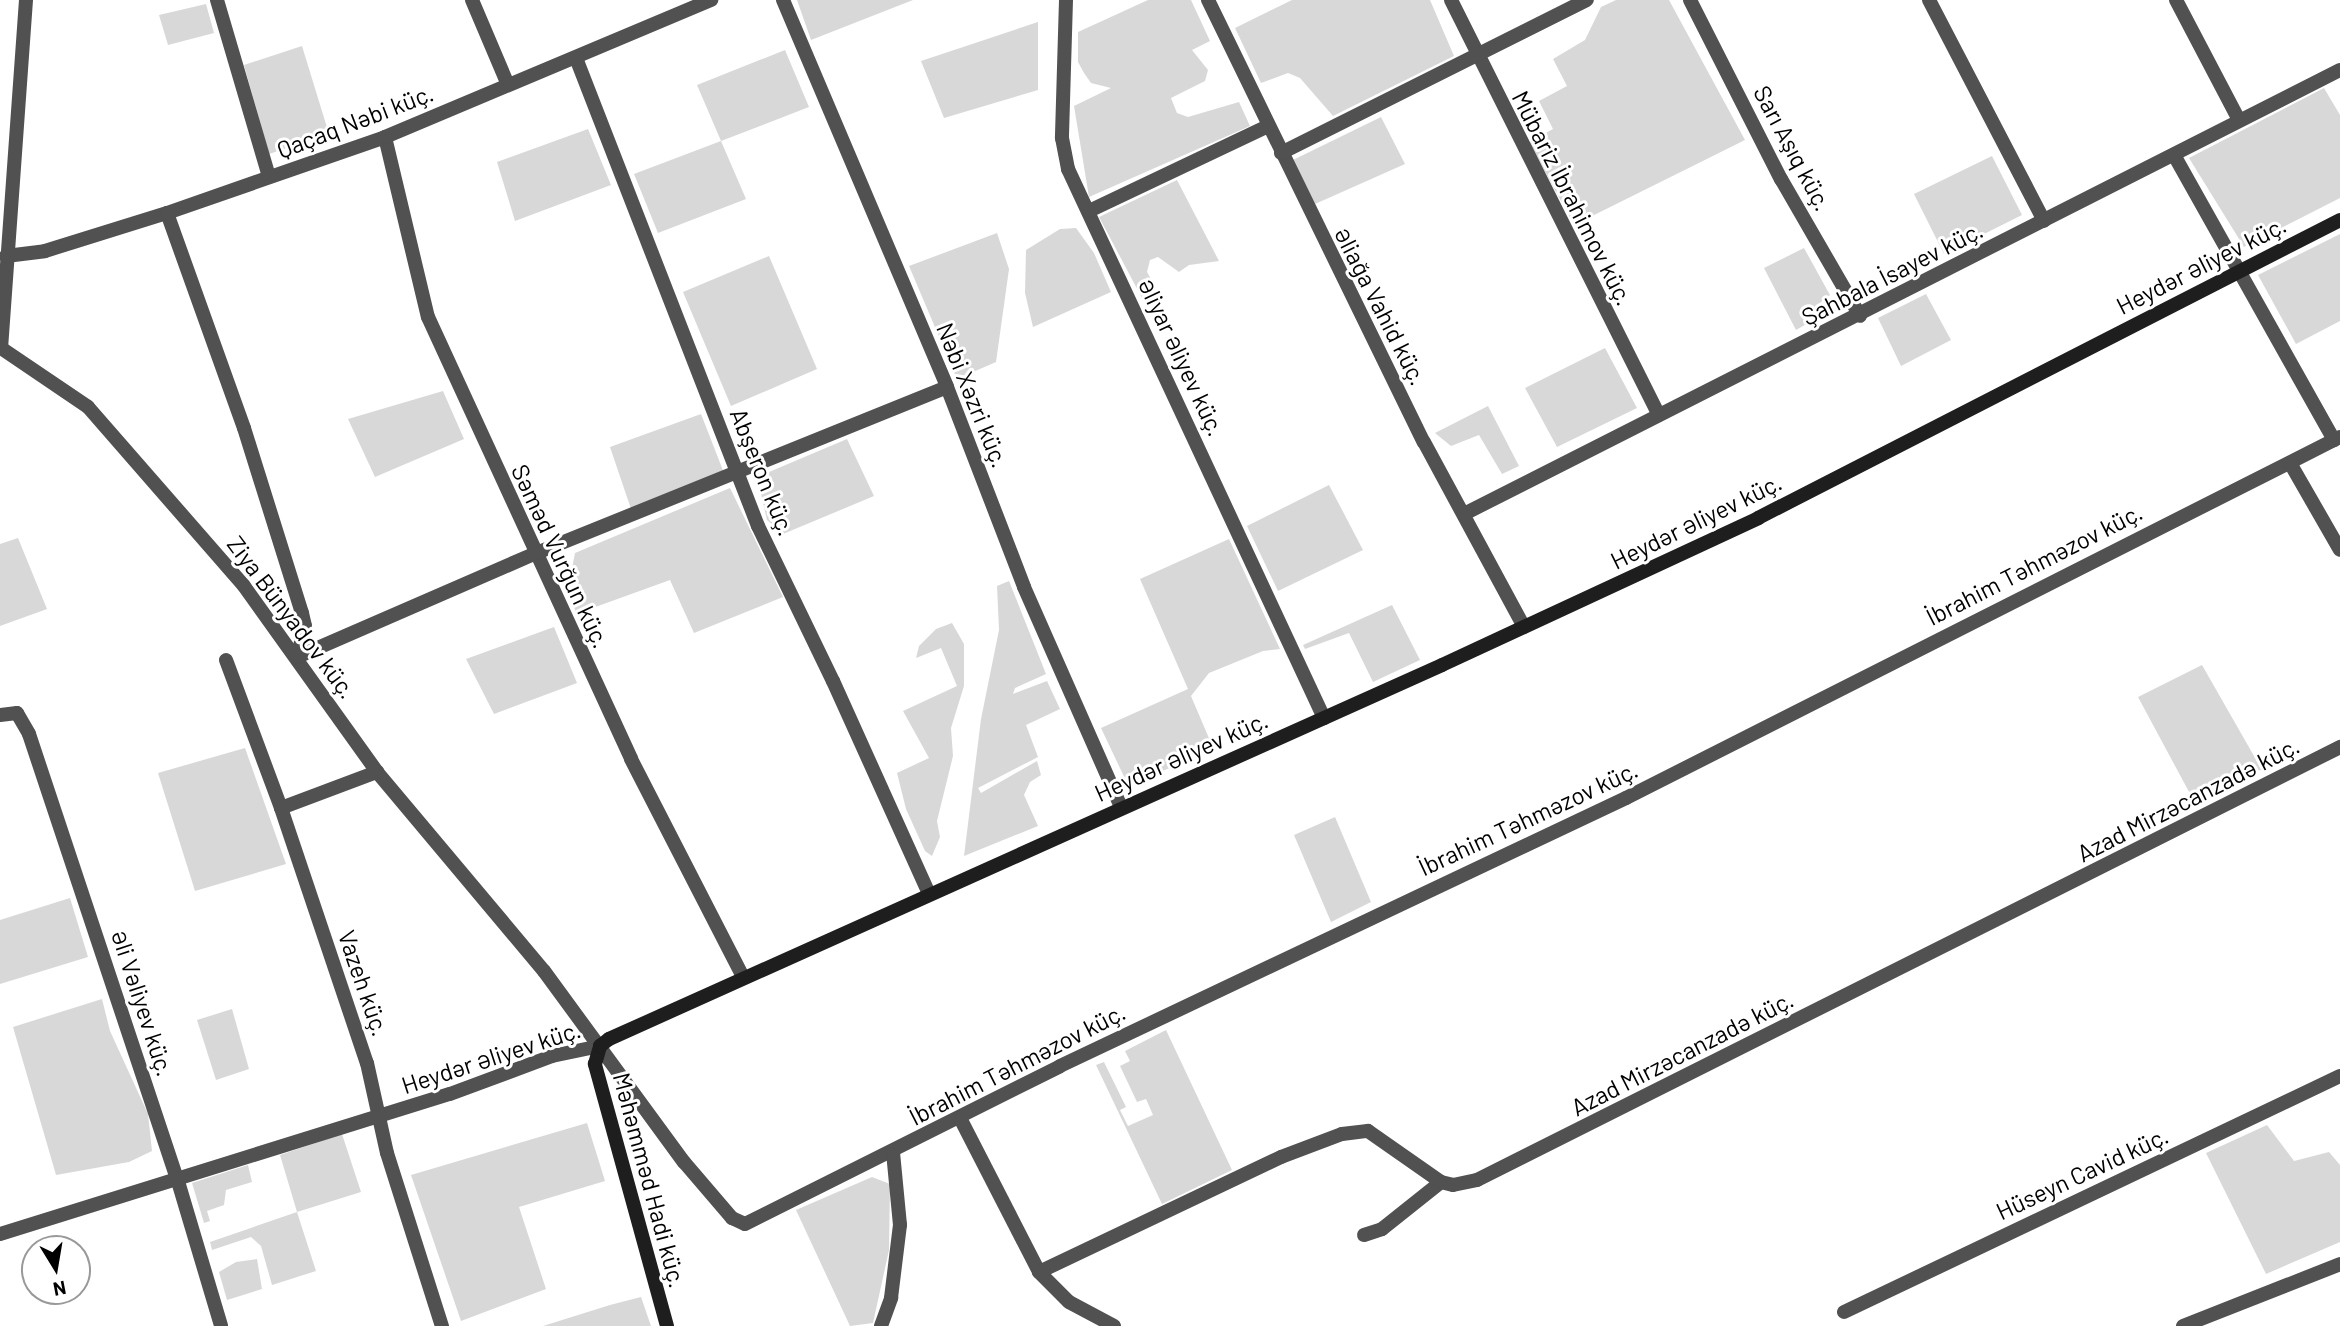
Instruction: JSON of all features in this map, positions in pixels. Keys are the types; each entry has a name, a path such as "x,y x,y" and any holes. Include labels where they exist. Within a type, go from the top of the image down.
{"street":[{"name":"Ziya Bünyadov küç.","path":"26,0 0,349 88,407 244,586 377,772 544,971 600,1046 633,1097 732,1218"},
{"path":"217,0 270,177"},
{"path":"472,0 508,85"},
{"name":"Qaçaq Nəbi küç.","path":"6,256 45,251 167,213 385,137 710,0"},
{"name":"Nəbi Xəzri küç.","path":"783,0 947,387 1024,587 1121,807"},
{"name":"Əliyar Əliyev küç.","path":"1066,0 1062,138 1069,169 1324,718"},
{"name":"Əliağa Vahid küç.","path":"1208,0 1281,153 1524,627"},
{"name":"Mübariz İbrahimov küç.","path":"1451,0 1475,56 1659,415"},
{"path":"1281,153 1587,0"},
{"name":"Sarı Aşıq küç.","path":"1690,0 1781,178 1860,316"},
{"path":"1929,0 2044,221"},
{"path":"2176,0 2239,120"},
{"name":"Abşeron küç.","path":"576,58 738,475 929,894"},
{"name":"Şahbala İsayev küç.","path":"1464,514 1860,316 2340,70"},
{"path":"1088,211 1268,126"},
{"name":"Səməd Vurğun küç.","path":"385,137 428,317 534,554 631,759 743,977"},
{"path":"2174,155 2337,438"},
{"path":"167,213 244,428 302,612 305,626 296,657"},
{"name":"Heydər Əliyev küç.","path":"0,1234 379,1116 552,1056 600,1046 626,1029 1324,718 1758,518 2340,220"},
{"path":"296,657 534,554 738,475 947,387"},
{"name":"İbrahim Təhməzov küç.","path":"732,1218 745,1224 758,1221 1097,1048 1626,798 2084,563 2337,438"},
{"path":"2290,463 2340,550"},
{"name":"Vazeh küç.","path":"226,660 281,808 367,1063 379,1116 442,1326"},
{"name":"Əli Vəliyev küç.","path":"0,715 17,713 29,734 177,1178 221,1326"},
{"name":"Azad Mirzəcanzadə küç.","path":"1441,1182 1477,1180 2340,747"},
{"path":"281,808 377,772"},
{"name":"Məhəmməd Hadi küç.","path":"600,1046 595,1064 611,1131 667,1326"},
{"name":"Hüseyn Cavid küç.","path":"1844,1312 2340,1076"},
{"path":"960,1118 1039,1272 1069,1302 1114,1326"},
{"path":"1039,1272 1256,1168 1342,1133 1368,1131 1441,1182 1382,1229 1364,1235"},
{"path":"881,1326 891,1298 900,1224 893,1152"},
{"path":"2183,1326 2340,1264"}],"shaded area":[{"path":"797,0 913,0 811,40"},
{"path":"1148,0 1191,0 1210,41 1192,50 1208,70 1205,81 1171,98 1177,113 1188,117 1239,102 1250,126 1089,197 1074,106 1111,88 1091,83 1084,73 1078,62 1078,32"},
{"path":"1292,0 1430,0 1454,56 1333,116 1300,78 1288,73 1261,83 1235,28"},
{"path":"1616,0 1669,0 1745,140 1574,225 1529,142 1553,129 1539,101 1567,86 1553,59 1585,40 1601,7"},
{"path":"206,4 214,33 168,45 159,15"},
{"path":"1038,22 1038,90 944,118 921,61"},
{"path":"302,46 329,134 269,154 244,65"},
{"path":"785,50 809,107 721,141 697,85"},
{"path":"2324,88 2340,115 2340,198 2244,247 2189,158"},
{"path":"1381,117 1405,164 1315,204 1293,160"},
{"path":"588,129 611,185 515,221 497,162"},
{"path":"721,141 746,199 658,233 634,174"},
{"path":"1992,156 2022,215 1944,254 1914,194"},
{"path":"1177,180 1219,261 1189,265 1179,272 1158,257 1150,260 1147,272 1154,284 1143,300 1099,217"},
{"path":"1076,228 1094,253 1111,292 1033,327 1025,293 1026,250 1060,229"},
{"path":"997,233 1009,269 996,362 957,379 909,266"},
{"path":"2340,234 2340,321 2296,344 2258,275"},
{"path":"1804,248 1830,295 1811,310 1810,322 1796,330 1764,268"},
{"path":"769,256 817,369 731,406 683,292"},
{"path":"1926,294 1951,340 1901,366 1878,318"},
{"path":"1605,348 1637,408 1557,447 1525,388"},
{"path":"443,391 464,439 375,477 348,419"},
{"path":"1488,406 1519,466 1502,474 1479,435 1451,446 1435,433"},
{"path":"701,414 724,473 631,509 610,447"},
{"path":"847,439 874,496 783,534 767,520 757,477"},
{"path":"1329,485 1363,550 1278,591 1247,526"},
{"path":"730,488 783,597 694,633 670,580 576,614 569,583 575,553"},
{"path":"18,538 47,609 0,626 0,544"},
{"path":"1229,539 1280,649 1263,651 1209,673 1191,696 1214,750 1128,785 1101,728 1188,689 1140,579"},
{"path":"1009,581 1046,674 1015,688 1013,694 1047,681 1060,709 1026,725 1038,757 978,788 981,793 1037,761 1041,775 1030,782 1024,795 1038,826 964,856 981,719 999,630 997,586"},
{"path":"1392,605 1420,660 1373,682 1349,633 1305,649 1303,645"},
{"path":"952,623 964,644 964,686 951,728 953,756 937,821 940,837 932,856 925,851 906,809 897,773 929,758 903,711 957,686 941,648 916,658 919,646 936,629"},
{"path":"554,627 577,683 494,714 466,659"},
{"path":"2202,665 2262,770 2250,771 2205,793 2195,803 2138,697"},
{"path":"245,748 286,864 195,891 158,773"},
{"path":"1335,817 1371,902 1331,922 1294,835"},
{"path":"70,898 88,957 0,984 0,920"},
{"path":"102,999 110,1031 148,1114 152,1151 129,1162 56,1175 13,1027"},
{"path":"232,1009 249,1069 216,1080 197,1020"},
{"path":"1166,1030 1232,1170 1162,1204 1096,1065 1104,1062 1126,1107 1120,1110 1128,1126 1153,1115 1146,1099 1137,1102 1120,1066 1130,1061 1125,1051"},
{"path":"587,1123 605,1181 519,1207 546,1289 461,1321 411,1175"},
{"path":"2267,1125 2294,1161 2329,1152 2340,1165 2340,1242 2266,1274 2206,1153"},
{"path":"342,1134 361,1192 297,1212 280,1155"},
{"path":"248,1165 252,1182 226,1190 224,1205 207,1211 210,1221 204,1223 192,1183"},
{"path":"872,1177 890,1184 889,1250 873,1323 850,1326 796,1210"},
{"path":"297,1212 316,1271 272,1285 261,1246 251,1237 212,1250 210,1242"},
{"path":"257,1259 262,1289 227,1300 219,1272 236,1262"},
{"path":"641,1297 651,1326 543,1326 610,1305"}]}
